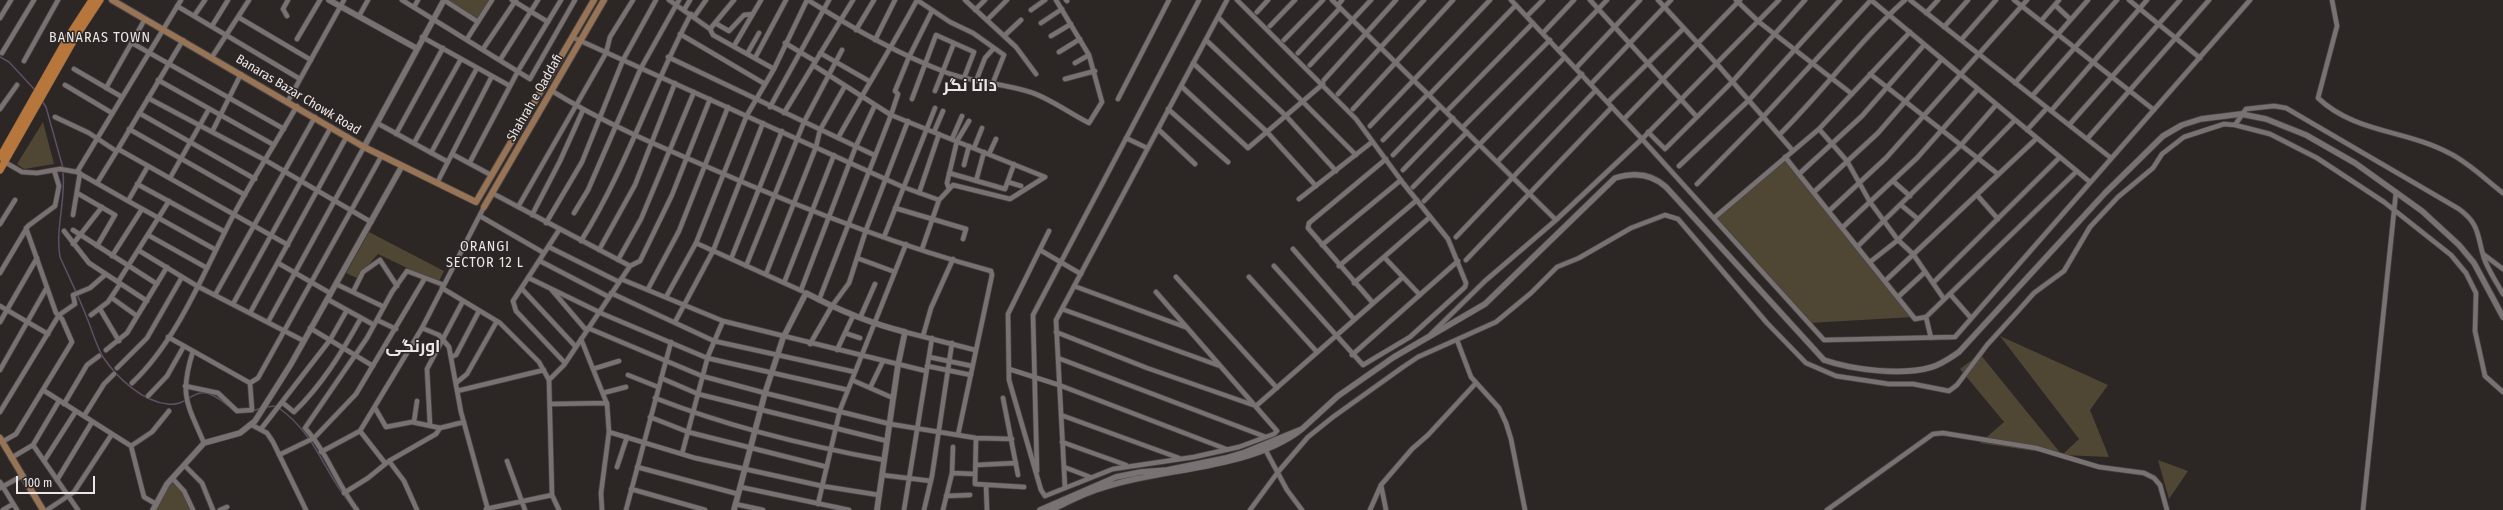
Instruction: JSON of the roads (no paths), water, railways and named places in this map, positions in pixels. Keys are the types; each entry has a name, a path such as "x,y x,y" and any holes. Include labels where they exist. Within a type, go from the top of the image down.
{"main road":[{"path":"0,170 2,159 72,38 92,0"},
{"path":"72,38 100,0"},
{"name":"Banaras Bazar Chowk Road","path":"112,0 297,106 364,147 476,202"},
{"name":"Shahrah e Qaddafi","path":"476,202 594,0"},
{"name":"Shahrah e Qaddafi","path":"484,207 604,0"},
{"path":"1,440 43,510"}],"street":[{"path":"0,18 11,0"},
{"path":"2,54 34,0"},
{"path":"24,61 58,0"},
{"path":"74,215 79,173 112,113 181,0"},
{"path":"194,16 205,0"},
{"path":"212,26 228,0"},
{"path":"212,57 249,0"},
{"path":"287,16 283,9 288,0"},
{"path":"297,39 320,0"},
{"path":"329,0 416,48"},
{"path":"288,101 344,0"},
{"path":"359,16 368,0"},
{"path":"402,0 433,17 530,79 575,0"},
{"path":"414,7 418,0"},
{"path":"268,322 377,123 422,36 444,0 478,22"},
{"path":"467,39 492,0"},
{"path":"500,60 538,0"},
{"path":"470,162 518,71 561,0"},
{"path":"518,207 606,53 610,37 632,0"},
{"path":"546,223 582,162 623,60 656,0"},
{"path":"669,0 677,2 684,10 710,29 714,35 774,69"},
{"path":"684,10 690,0"},
{"path":"581,241 610,190 668,57 680,34 692,16 706,0"},
{"path":"710,29 734,0"},
{"path":"734,46 761,0"},
{"path":"755,58 786,0"},
{"path":"666,297 696,243 747,115 774,69 785,43 808,0 856,30 909,57 964,78 1033,93 1089,123 1102,102 1095,71 1089,55 1056,0"},
{"path":"770,107 829,0"},
{"path":"784,113 853,0"},
{"path":"856,30 874,0"},
{"path":"875,40 896,0"},
{"path":"838,138 869,81 891,48 917,0 932,11 973,33 1004,55 992,85"},
{"path":"923,4 927,0"},
{"path":"965,0 1016,47 1036,74"},
{"path":"975,10 984,0"},
{"path":"987,20 1007,0"},
{"path":"1031,10 1044,0"},
{"path":"1118,99 1170,0"},
{"path":"1037,478 1033,315 1059,263 1199,0"},
{"path":"1065,488 1056,320 1227,0"},
{"path":"1236,0 1324,82 1346,107 1448,239 1466,283 1465,287 1410,337 1363,365 1334,335 1274,266"},
{"path":"1257,12 1268,0"},
{"path":"1270,26 1294,0"},
{"path":"1284,40 1323,0"},
{"path":"1332,0 1556,220"},
{"path":"1298,53 1339,6 1342,0"},
{"path":"1310,65 1371,0"},
{"path":"1181,86 1248,148 1304,101 1324,82 1396,0"},
{"path":"1353,109 1453,0"},
{"path":"1370,126 1490,0"},
{"path":"1511,0 1642,138 1824,340 1955,337 2250,0"},
{"path":"1527,16 1543,0"},
{"path":"1543,33 1574,0"},
{"path":"1590,0 1697,117"},
{"path":"1559,50 1607,0"},
{"path":"1576,68 1640,0"},
{"path":"1658,0 1717,64 1793,151"},
{"path":"1591,84 1671,0"},
{"path":"1425,339 1485,281 1556,220 1642,138 1759,22 1779,0"},
{"path":"1648,132 1665,149 1732,81 1805,0"},
{"path":"1679,166 1749,100 1840,0"},
{"path":"1697,184 1764,117 1871,0 2090,182"},
{"path":"1779,135 1832,79 1888,15 1905,0"},
{"path":"1910,0 2112,158"},
{"path":"1926,13 1938,0"},
{"path":"1944,27 1968,0"},
{"path":"1961,40 1996,0"},
{"path":"2014,0 2154,110"},
{"path":"1829,211 1886,158 2027,0"},
{"path":"2041,21 2059,0"},
{"path":"2015,83 2088,0"},
{"path":"2032,96 2117,0"},
{"path":"2130,0 2200,58"},
{"path":"2027,130 2049,109 2147,0"},
{"path":"2069,125 2110,76 2180,0"},
{"path":"2087,139 2128,90 2177,39 2210,0"},
{"path":"2332,0 2337,26 2318,98 2332,111 2366,127 2416,140 2450,153 2503,193"},
{"path":"483,49 514,1 548,22"},
{"path":"1338,94 1422,1"},
{"path":"1624,119 1738,1 1759,22 1852,94"},
{"path":"574,213 588,190 641,68 677,2"},
{"path":"1383,140 1516,5"},
{"path":"2055,5 2070,19"},
{"path":"177,6 300,79"},
{"path":"1040,23 1062,9"},
{"path":"819,300 874,154 891,114 898,94 896,90 909,57 932,11"},
{"path":"715,23 730,31 744,15 753,14"},
{"path":"238,17 311,60"},
{"path":"1218,17 1356,154"},
{"path":"106,88 145,19"},
{"path":"1004,36 1021,20"},
{"path":"1446,112 1533,22"},
{"path":"1051,36 1071,24"},
{"path":"1608,102 1684,28"},
{"path":"1714,218 1819,129 1910,32"},
{"path":"747,54 760,33"},
{"path":"680,34 765,84"},
{"path":"912,99 936,35 974,52 964,78"},
{"path":"422,36 510,86"},
{"path":"572,37 903,187 939,200"},
{"path":"1059,52 1080,39"},
{"path":"97,183 183,40"},
{"path":"1206,40 1286,116 1336,171"},
{"path":"1462,128 1550,40"},
{"path":"132,43 284,129"},
{"path":"785,43 800,52 845,86 891,114 1045,177 1010,199 953,185 939,200 922,248"},
{"path":"935,91 942,70 954,43"},
{"path":"1799,174 1862,116 1924,45"},
{"path":"396,134 443,48"},
{"path":"976,81 985,58 994,48"},
{"path":"746,266 804,122 842,50"},
{"path":"820,53 869,81"},
{"path":"1075,63 1089,55"},
{"path":"668,57 755,100 874,154"},
{"path":"1424,201 1478,144 1565,57"},
{"path":"414,143 461,59"},
{"path":"1814,192 1878,133 1942,59"},
{"path":"1193,63 1267,132 1316,186"},
{"path":"431,153 477,68"},
{"path":"74,69 122,97"},
{"path":"1065,78 1095,71"},
{"path":"212,132 241,74"},
{"path":"1497,162 1582,74"},
{"path":"1870,74 1998,174"},
{"path":"437,183 492,76"},
{"path":"158,80 274,145"},
{"path":"598,250 635,185 676,84"},
{"path":"0,109 17,85"},
{"path":"65,85 112,113"},
{"path":"766,274 816,147 820,130 845,86"},
{"path":"1842,228 1893,181 1942,130 1978,89"},
{"path":"1456,237 1596,90"},
{"path":"552,91 599,118 670,151 759,189 847,224 992,272 958,435"},
{"path":"618,260 641,219 694,92"},
{"path":"148,98 265,160 371,222"},
{"path":"550,380 565,363 630,266 640,260 655,233 710,99"},
{"path":"763,510 735,507 760,410 783,338 803,292 856,146 876,105"},
{"path":"1857,247 1961,145 1996,105"},
{"path":"132,383 143,373 168,337 207,268 245,195 297,106"},
{"path":"1393,155 1440,106"},
{"path":"2235,125 2241,114 2246,109 2277,106 2286,108 2355,146 2469,216 2474,224 2483,254 2503,294"},
{"path":"648,289 679,231 728,107"},
{"path":"1466,260 1530,195 1612,107"},
{"path":"884,237 935,108"},
{"path":"170,178 209,109"},
{"path":"1168,109 1228,162"},
{"path":"532,215 560,162 583,110"},
{"path":"934,132 943,111"},
{"path":"139,113 254,179"},
{"path":"1052,510 1098,489 1210,465 1265,449 1289,439 1338,396 1394,357 1485,304 1615,178 1636,173 1656,179 1666,187 1824,360 1849,366 1899,371 1915,371 1932,367 1959,352 2105,193 2163,136 2182,125 2201,119 2241,114 2287,126 2355,163 2422,210 2459,245 2488,285 2503,316"},
{"path":"949,189 947,183 955,140 962,116"},
{"path":"55,117 98,138 288,245"},
{"path":"215,295 315,117"},
{"path":"1403,170 1453,118"},
{"path":"1870,262 1898,240 2015,120"},
{"path":"810,344 832,306 849,282 866,230 908,121"},
{"path":"955,140 969,121"},
{"path":"377,123 448,162"},
{"path":"675,322 713,251 763,123"},
{"path":"1250,510 1278,472 1308,437 1333,417 1418,357 1496,322 1531,293 1557,267 1580,258 1631,228 1664,215 1678,219 1766,323 1806,363 1836,376 1889,384 1914,384 1949,391 1957,384 1987,345 2026,302 2064,271 2090,227 2118,197 2153,168 2162,154 2174,143 2192,133 2224,124 2235,125 2270,134 2317,158 2395,209 2451,255 2466,273 2477,299 2475,331 2485,376 2503,392"},
{"path":"233,304 302,182 331,126"},
{"path":"964,166 971,147 982,128"},
{"path":"129,129 245,195"},
{"path":"1158,129 1195,164"},
{"path":"1819,129 1847,161 1870,202 1898,240 1913,254 1944,299"},
{"path":"731,259 782,131"},
{"path":"1413,187 1467,132"},
{"path":"919,193 939,134"},
{"path":"250,313 347,136"},
{"path":"1126,138 1147,148"},
{"path":"1884,281 2037,138"},
{"path":"976,181 987,153 996,139"},
{"path":"1299,199 1372,142"},
{"path":"452,154 470,162 491,175"},
{"path":"784,283 834,155"},
{"path":"250,383 258,378 382,156"},
{"path":"1785,157 1915,319 1926,317 2077,171"},
{"path":"1933,283 2060,157"},
{"path":"2,159 22,172 60,169 79,173 216,250"},
{"path":"1373,303 1339,266 1308,228 1309,223 1386,159"},
{"path":"949,173 1005,189 1014,164"},
{"path":"128,200 148,166"},
{"path":"42,390 131,446 144,497 154,507 173,479 204,444 240,433 252,425 265,402 291,364 402,166"},
{"path":"0,273 26,228 54,206 58,186 54,170"},
{"path":"1322,245 1401,180"},
{"path":"1893,181 1910,196"},
{"path":"1008,182 1021,186"},
{"path":"137,184 225,232"},
{"path":"2363,510 2396,192"},
{"path":"77,193 115,215 97,246"},
{"path":"492,193 559,230 630,266"},
{"path":"1977,195 1998,219"},
{"path":"0,224 15,200"},
{"path":"1339,266 1417,200"},
{"path":"91,314 100,309 112,298 128,266 169,201"},
{"path":"321,452 360,431 375,408 422,328 480,216 484,207 476,202"},
{"path":"1901,205 1918,220"},
{"path":"73,244 102,207"},
{"path":"112,256 142,208"},
{"path":"895,208 966,229 962,239"},
{"path":"480,216 544,253"},
{"path":"1354,283 1430,217"},
{"path":"1,440 16,434 72,342 59,315 56,313 46,289 26,228"},
{"path":"73,230 157,284"},
{"path":"559,230 513,301 516,310 565,363"},
{"path":"64,231 88,263 147,301"},
{"path":"1049,231 1008,314 1009,380 1037,478 1045,496 1090,477 1126,465 1181,459 1226,449 1266,437 1277,431 1156,292"},
{"path":"148,235 207,268"},
{"path":"696,243 766,274 853,316 875,324 975,350"},
{"path":"818,504 840,410 906,244"},
{"path":"549,247 620,280 648,289 723,321 783,338 926,371"},
{"path":"1293,249 1354,319"},
{"path":"138,250 197,286 304,341"},
{"path":"1040,250 1059,263 1081,274"},
{"path":"2483,254 2503,269"},
{"path":"1384,257 1420,295"},
{"path":"0,322 37,258"},
{"path":"857,258 895,272"},
{"path":"923,336 931,308 953,259"},
{"path":"353,292 363,272 380,260 397,286"},
{"path":"540,261 610,295 675,322 714,341 855,372"},
{"path":"1352,355 1458,261"},
{"path":"278,263 330,293"},
{"path":"106,350 119,341 128,332 167,267"},
{"path":"357,510 344,493 321,452 305,428 356,356 378,320 384,307 407,271 443,287 497,321 516,338 544,370 550,380 552,495 559,510"},
{"path":"1898,297 1925,272"},
{"path":"0,412 59,315 75,304 73,295 90,288 106,274"},
{"path":"117,368 146,338 182,277"},
{"path":"1176,277 1277,388"},
{"path":"1249,277 1317,352"},
{"path":"1256,406 1334,335 1403,277"},
{"path":"279,454 312,439 356,394 425,278"},
{"path":"529,278 598,312 707,358 848,390"},
{"path":"336,284 384,307"},
{"path":"860,318 875,284"},
{"path":"1074,286 1186,327"},
{"path":"550,288 587,329 702,376 890,424 976,438 1012,438"},
{"path":"0,370 46,289"},
{"path":"522,289 576,347"},
{"path":"1950,294 1971,318"},
{"path":"112,298 137,316"},
{"path":"327,299 374,325"},
{"path":"430,425 427,369 463,301"},
{"path":"0,306 48,334"},
{"path":"100,309 119,341"},
{"path":"1062,309 1220,366"},
{"path":"261,429 282,404 330,340 347,310"},
{"path":"451,357 456,355 479,311"},
{"path":"838,350 853,316"},
{"path":"1926,317 1931,338"},
{"path":"282,404 294,412 310,396 344,348 361,318"},
{"path":"378,320 396,329"},
{"path":"456,383 467,374 497,321"},
{"path":"682,454 707,358 723,321"},
{"path":"310,328 373,366"},
{"path":"422,328 439,335 449,347 464,422 487,510 522,500 552,495"},
{"path":"877,510 898,365 905,332"},
{"path":"1056,332 1146,368 1256,406"},
{"path":"845,333 860,338"},
{"path":"168,337 250,383"},
{"path":"904,510 932,338"},
{"path":"581,339 606,403 609,432 601,493 602,510"},
{"path":"1457,340 1463,360 1471,377 1499,408 1506,424 1511,439 1525,510"},
{"path":"626,510 670,342"},
{"path":"924,510 931,481 952,343"},
{"path":"148,396 167,376 184,346"},
{"path":"193,351 186,373 185,395 204,444"},
{"path":"11,458 33,445 87,365 99,356"},
{"path":"929,357 972,366"},
{"path":"1058,358 1266,437"},
{"path":"593,369 620,361"},
{"path":"870,388 883,361"},
{"path":"927,366 970,375"},
{"path":"1009,369 1059,385 1226,449"},
{"path":"457,391 544,370"},
{"path":"84,416 104,384 114,374"},
{"path":"628,376 658,387"},
{"path":"661,378 698,394 887,441"},
{"path":"852,380 893,398"},
{"path":"185,386 218,393 237,410 252,410 250,383"},
{"path":"1370,510 1381,485 1412,449 1428,435 1476,384"},
{"path":"603,394 626,387"},
{"path":"655,398 693,413 755,430 830,450 884,460"},
{"path":"1003,398 1018,474"},
{"path":"414,422 417,401"},
{"path":"551,404 606,403"},
{"path":"375,408 386,427 414,422 440,428 464,422"},
{"path":"44,461 76,411"},
{"path":"131,446 152,432 169,411"},
{"path":"1061,415 1181,459"},
{"path":"650,417 688,432 827,467"},
{"path":"57,480 92,422"},
{"path":"252,425 267,432 306,510"},
{"path":"344,493 368,478 387,462 436,434 440,428"},
{"path":"1040,510 1116,477 1141,472 1167,470 1226,458 1243,453 1302,429"},
{"path":"360,431 404,481 417,510"},
{"path":"609,432 682,454 822,486 879,495"},
{"path":"1827,510 1933,434 1943,433 2036,448 2099,467 2144,473 2154,478 2160,485 2167,510"},
{"path":"47,510 69,496 112,434"},
{"path":"617,467 626,437"},
{"path":"976,438 975,484 1024,488"},
{"path":"1062,442 1126,465"},
{"path":"33,445 78,510"},
{"path":"943,510 952,473 953,447"},
{"path":"1265,449 1302,510"},
{"path":"507,462 525,510"},
{"path":"976,465 1016,463"},
{"path":"185,466 202,483 213,510"},
{"path":"637,467 738,494"},
{"path":"1064,467 1090,477"},
{"path":"952,473 975,474"},
{"path":"882,474 931,481"},
{"path":"17,510 1,486 22,476"},
{"path":"173,479 184,491 193,510"},
{"path":"986,485 987,510"},
{"path":"1381,485 1386,510"},
{"path":"740,487 848,510"},
{"path":"631,489 705,510"},
{"path":"946,496 970,495"},
{"path":"3,510 13,504"},
{"path":"220,510 227,507"}],"waterway":[{"path":"0,57 9,62 35,90"},
{"path":"42,101 46,107 63,168"},
{"path":"63,172 64,183 59,236 60,257 81,302 96,343 103,357 123,381 131,388 149,399 168,404 177,404 200,393 208,393 228,406"},
{"path":"266,407 276,406"},
{"path":"253,411 261,408"},
{"path":"279,408 292,419 311,441 340,490 349,502"}],"district":[{"name":"BANARAS TOWN","path":"100,38"},
{"name":"داتا نگر","path":"970,86"},
{"name":"ORANGI SECTOR 12 L","path":"485,256"},
{"name":"اورنگی","path":"413,347"}]}
